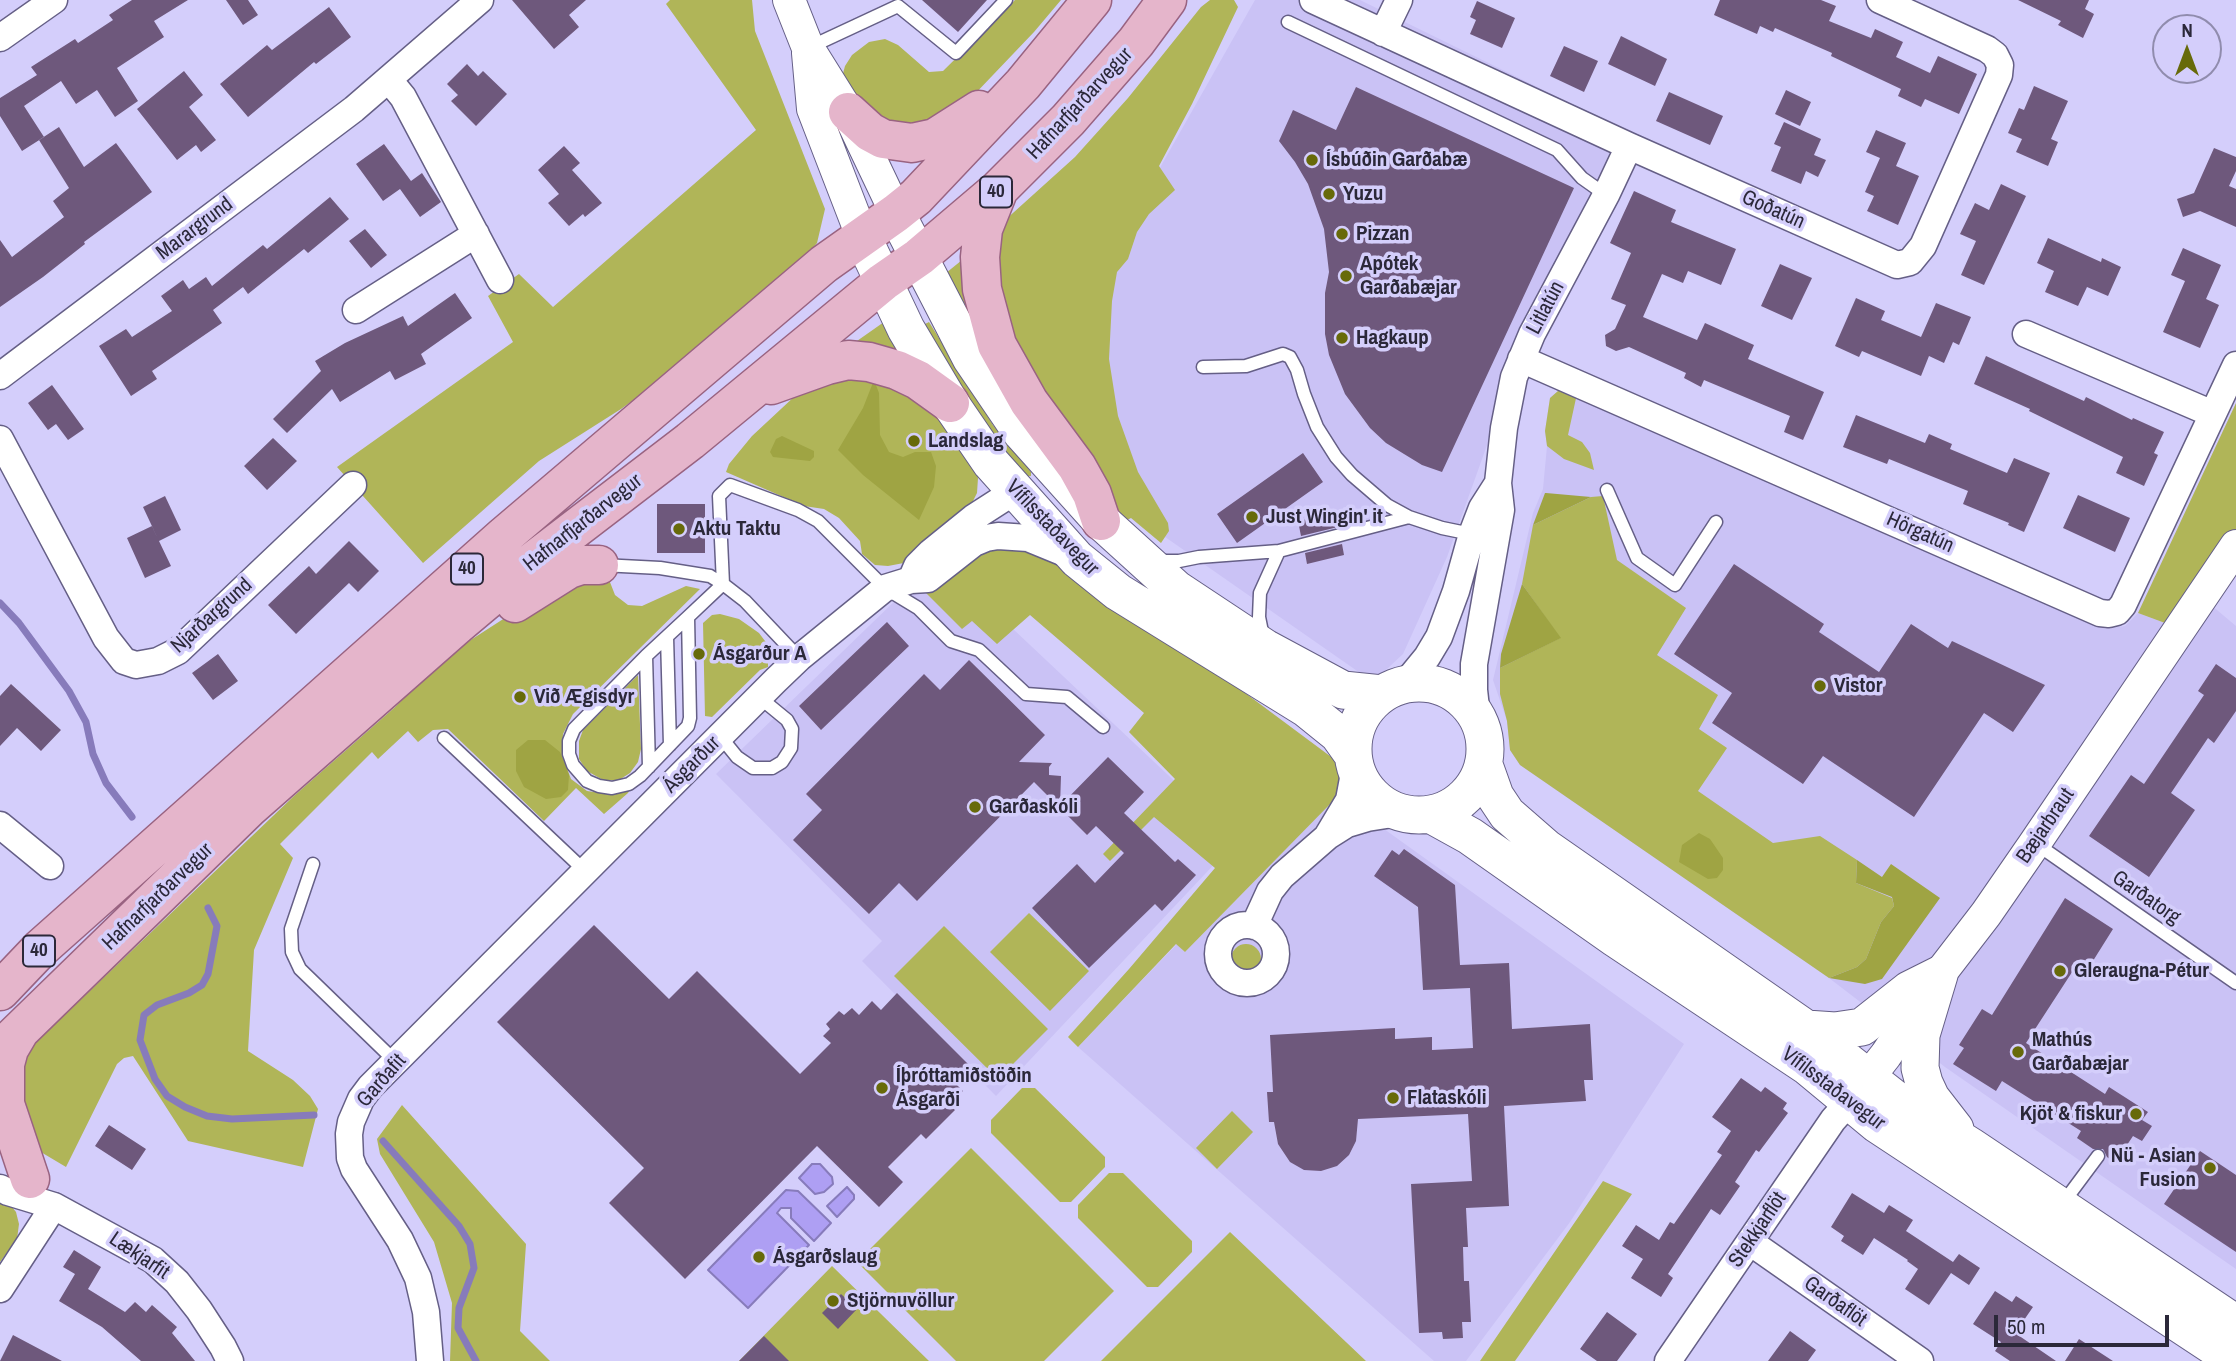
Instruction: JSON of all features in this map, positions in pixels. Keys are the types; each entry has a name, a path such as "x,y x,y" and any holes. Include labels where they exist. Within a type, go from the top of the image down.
{"main road":[{"name":"Hafnarfjarðarvegur","path":"0,991 41,948 504,536 813,273 916,197 1023,84 1092,0"},
{"name":"Hafnarfjarðarvegur","path":"9,1041 250,807 457,625 533,562 690,441 883,282 919,257 999,189 1068,120 1136,42 1167,0"},
{"path":"1068,120 1118,91 1144,68 1192,0"},
{"path":"848,112 870,132 883,139 897,143 924,142 946,132 1023,84"},
{"path":"999,189 983,229 980,257 982,289 997,345 1029,402 1077,467 1122,541"},
{"name":"Vífilsstaðavegur","path":"896,213 971,358 1022,433 1122,541 1186,596 1265,648 1343,690 1393,690 1425,683 1446,689 1464,700 1477,717 1485,740 1484,765 1495,796 1523,831 1806,1029 1859,1089 1877,1124 2236,1361"},
{"name":"Vífilsstaðavegur","path":"862,236 905,329 991,463 1015,491 1077,559 1118,592 1307,709 1338,734 1362,783 1372,796 1470,836 1615,938 1807,1066 1859,1089 1895,1099 2061,1206 2236,1324"},
{"path":"749,392 848,360 869,362 897,370 918,380 950,402"},
{"path":"1015,491 1028,489 1044,494 1058,501 1097,532 1122,541"},
{"path":"457,625 516,603 569,569 581,565 599,565"},
{"path":"1354,762 1354,738 1359,721 1369,706 1393,690"},
{"path":"1415,814 1450,808 1465,797 1477,782 1484,765"},
{"path":"0,973 41,948"},
{"path":"1806,1029 1835,1031 1862,1027 1909,990 1939,975"},
{"path":"1939,975 1922,1035 1920,1068 1931,1098 1970,1146"},
{"path":"9,1041 5,1065 5,1104 28,1191"}],"street":[{"path":"0,38 54,0"},
{"name":"Marargrund","path":"0,376 354,109 480,0"},
{"name":"Vífilsstaðavegur","path":"789,0 808,48 848,112 896,213"},
{"name":"Goðatún","path":"1312,0 1896,265 1910,262 1919,254 1998,75 2000,65 1996,55 1987,49 1880,0"},
{"path":"1383,33 1399,0"},
{"name":"Vífilsstaðavegur","path":"808,48 813,109 862,236"},
{"path":"389,80 403,97 500,279"},
{"name":"Litlatún","path":"1477,717 1474,691 1484,537 1482,508 1498,483 1508,401 1532,334 1629,146"},
{"path":"356,310 476,234"},
{"path":"2026,334 2213,414"},
{"name":"Hörgatún","path":"1521,359 2100,613 2109,614 2117,612 2123,605 2236,365"},
{"name":"Njarðargrund","path":"0,439 106,638 124,661 136,665 158,661 178,651 353,485"},
{"path":"911,580 917,566 931,552 973,518 1015,491"},
{"name":"Ásgarður","path":"509,948 799,658 885,588 911,580 928,579 974,543 998,536 1028,538 1077,559"},
{"name":"Litlatún","path":"1393,690 1427,657 1439,637 1457,591 1484,537"},
{"name":"Bæjarbraut","path":"1859,1089 1939,975 1986,914 2236,546"},
{"path":"1328,836 1349,800 1354,762"},
{"path":"1254,926 1270,891 1328,836 1347,824 1367,818 1415,814"},
{"path":"0,825 50,866"},
{"name":"Garðafit","path":"430,1361 426,1312 418,1278 400,1240 354,1169 350,1158 349,1134 355,1110 370,1087 509,948"},
{"name":"Stekkjarflöt","path":"1668,1361 1833,1120 1859,1089"},
{"name":"Lækjarfit","path":"0,1156 28,1191 153,1260 177,1282 199,1310 230,1361"},
{"path":"0,1289 28,1191"},
{"name":"Garðaflöt","path":"1750,1242 1920,1361"}],"lane":[{"path":"808,48 898,3 956,53 1006,0"},
{"path":"1287,22 1557,150 1582,178 1606,195"},
{"path":"1203,367 1246,366 1283,354 1290,357 1313,419 1336,457 1369,491 1409,517 1442,528 1484,537"},
{"path":"688,617 688,726 629,784 617,788 599,786 580,775 573,765 569,747 571,735 581,720 646,656 723,584 719,496 730,485 798,510 818,521 885,588 918,608 951,641 979,650 1026,694 1067,698 1103,727"},
{"path":"1608,491 1637,558 1675,585 1716,522"},
{"path":"1122,541 1160,561 1179,561 1279,551 1409,517"},
{"path":"1265,648 1259,617 1260,593 1279,551"},
{"path":"599,565 694,572 710,576 745,601 799,658"},
{"path":"667,637 670,745"},
{"path":"646,656 649,767"},
{"path":"720,736 737,757 753,768 772,768 782,762 791,748 792,729 787,720 759,698"},
{"path":"444,738 585,871"},
{"name":"Garðatorg","path":"2035,843 2236,983"},
{"path":"313,864 291,929 292,952 300,969 396,1062"},
{"path":"2061,1206 2098,1156"}],"shaded area":[{"path":"1255,0 1360,0 1621,128 1526,336 1447,557 1403,654 1373,682 1135,516 1113,460 1102,270"},
{"path":"1578,389 2105,629 2125,626 2138,613 2165,623 2211,605 2236,626 2236,1269 1945,1067 1829,978 1520,765 1510,750 1507,721 1493,680 1533,513 1543,489 1547,446 1545,431 1550,398 1558,391"},
{"name":"Garðaskóli","path":"960,579 1237,840 996,1096 862,961 882,941 716,774 900,596"},
{"name":"Flataskóli","path":"1338,796 1684,1044 1570,1222 1466,1361 1434,1361 1078,1047 1177,944 1185,952"},
{"path":"812,1164 820,1164 832,1177 833,1184 824,1192 815,1194 799,1178"},
{"path":"847,1187 854,1199 837,1217 827,1206"},
{"name":"Ásgarðslaug","path":"786,1190 798,1191 831,1223 814,1241 791,1218 791,1208 781,1208 777,1213 809,1245 748,1308 708,1270"}],"green space":[{"path":"670,0 752,0 755,31 825,209 817,243 789,277 696,355 621,409 539,461 423,563 337,467 513,342 488,296 519,274 553,307 756,130 666,4"},
{"path":"1015,0 1061,0 972,97 935,128 874,124 841,81 845,66 852,55 869,42 885,39 898,45 929,72 943,71"},
{"path":"1210,0 1234,0 1238,7 1159,166 1175,190 1149,214 1137,232 1128,259 1117,272 1112,301 1109,359 1118,416 1138,472 1168,523 1169,531 1161,543 1131,518 1123,522 1005,343 993,231 1075,157 1128,98 1201,7"},
{"path":"967,256 977,334 946,273"},
{"path":"884,322 905,359 847,348"},
{"path":"929,322 993,425 1031,472 1031,476 1018,477 919,327"},
{"path":"846,376 925,396 974,465 978,478 977,493 968,511 909,562 888,566 875,565 862,554 860,541 839,518 824,509 804,506 726,472 729,464 752,436 796,395"},
{"path":"874,380 879,393 880,435 889,452 903,457 915,452 931,452 936,466 934,487 919,520 863,475 838,450 863,408"},
{"path":"1578,389 1568,435 1582,442 1590,453 1594,470 1564,459 1547,446 1545,431 1550,398 1558,391"},
{"path":"2236,403 2236,529 2190,594 2165,623 2138,613"},
{"path":"782,436 814,451 814,457 810,461 773,457 770,452 776,439"},
{"path":"1546,493 1591,497 1533,525"},
{"path":"1603,496 1617,560 1686,608 1657,655 1718,695 1699,729 1727,748 1698,791 1773,843 1820,836 1857,860 1856,883 1892,898 1894,906 1881,922 1866,959 1857,967 1829,978 1520,765 1510,750 1507,721 1500,694 1500,668 1560,638 1522,584 1533,525 1591,497"},
{"path":"980,547 1035,548 1225,678 1338,762 1348,782 1338,796 1185,952 1176,944 1078,1047 1068,1037 1215,868 1154,817 1110,861 1103,854 1175,779 1129,732 1144,713 1030,615 997,644 972,621 962,629 926,593"},
{"path":"608,577 615,595 628,605 642,606 686,586 700,589 573,714 563,734 562,755 571,779 587,791 608,794 631,788 604,814 576,788 544,821 448,729 433,730 418,742 408,731 378,759 372,752 280,844 293,858 254,950 248,1051 293,1080 310,1096 318,1109 303,1167 188,1141 133,1056 124,1058 117,1064 66,1167 14,1136 11,1066 295,795 394,708 449,654 556,585"},
{"path":"1522,584 1561,638 1500,668 1501,654"},
{"path":"720,614 739,619 759,633 768,645 768,667 760,670 712,717 705,716 703,623 712,615"},
{"path":"638,675 641,749 638,762 630,773 619,780 603,780 587,771 579,759 579,741 583,730"},
{"path":"528,740 545,740 560,752 569,775 568,790 561,797 546,799 524,787 516,771 516,750"},
{"path":"1699,833 1710,839 1723,858 1723,870 1717,878 1708,879 1679,862 1682,845"},
{"path":"1857,860 1882,877 1891,864 1940,898 1882,979 1865,984 1829,978 1857,967 1866,959 1881,922 1894,906 1892,897 1856,883"},
{"path":"1029,913 1089,971 1050,1011 990,952"},
{"path":"944,926 1048,1029 998,1079 894,976"},
{"path":"1246,944 1256,949 1261,959 1256,969 1246,974 1236,969 1231,959 1236,949"},
{"path":"1022,1088 1035,1088 1105,1157 1105,1167 1071,1202 1060,1202 991,1133 991,1120"},
{"path":"402,1105 526,1244 520,1331 550,1361 450,1361 452,1303 434,1242 380,1154 377,1139"},
{"path":"1232,1111 1253,1132 1217,1169 1196,1148"},
{"path":"971,1148 1114,1291 1044,1361 956,1361 857,1262"},
{"path":"1109,1173 1123,1173 1192,1241 1192,1252 1158,1287 1147,1287 1078,1218 1078,1205"},
{"path":"1603,1181 1632,1194 1515,1361 1480,1361"},
{"path":"0,1197 16,1212 19,1224 17,1239 0,1262"},
{"path":"1230,1232 1366,1361 1101,1361"},
{"name":"Stjörnuvöllur","path":"832,1266 929,1361 739,1361"}],"building":[{"path":"132,0 188,0 154,21 164,37 117,68 138,101 115,117 97,90 76,104 61,81 24,106 44,137 22,151 0,116 0,98 37,75 31,67 75,39 78,43 113,20 109,15"},
{"path":"226,0 248,0 258,15 243,25"},
{"path":"512,0 586,0 569,15 579,27 554,49"},
{"path":"922,0 987,0 958,32"},
{"path":"1720,0 1821,0 1836,6 1829,21 1871,38 1875,29 1903,42 1896,57 1930,73 1938,56 1977,74 1959,114 1925,99 1921,107 1898,96 1901,89 1831,56 1832,53 1775,28 1773,32 1760,26 1757,34 1714,15"},
{"path":"2018,0 2089,0 2085,9 2094,14 2083,38 2058,25 2061,21"},
{"path":"1477,1 1515,18 1502,48 1470,34 1476,20 1470,17"},
{"path":"329,7 351,37 316,64 314,62 248,117 220,84 267,45 272,50"},
{"path":"1621,36 1667,59 1655,86 1608,64"},
{"path":"1564,46 1598,61 1584,92 1550,76"},
{"path":"467,64 478,76 483,71 507,94 476,126 451,101 458,95 447,84"},
{"path":"184,71 203,95 189,107 216,140 201,152 196,145 177,160 137,109"},
{"path":"2034,86 2068,101 2051,139 2058,142 2048,166 2016,152 2022,139 2008,133 2019,108 2024,110"},
{"path":"1356,87 1574,188 1442,472 1422,465 1386,443 1370,428 1345,394 1329,355 1325,334 1325,293 1329,272 1324,229 1308,184 1279,141 1293,110 1336,130"},
{"path":"1786,90 1811,102 1800,126 1775,114"},
{"path":"1669,92 1723,116 1710,145 1656,121"},
{"path":"1784,122 1821,139 1814,155 1826,160 1818,177 1806,171 1801,184 1771,171 1781,147 1774,144"},
{"path":"59,127 84,167 116,143 152,192 0,307 0,240 12,257 64,217 53,201 69,188 39,140"},
{"path":"1876,130 1906,143 1896,166 1919,176 1898,225 1867,211 1874,196 1865,192 1880,158 1866,152"},
{"path":"384,144 411,181 422,173 441,202 420,217 400,189 383,201 356,164"},
{"path":"564,146 580,163 572,170 602,203 569,226 548,203 559,194 538,170"},
{"path":"2214,148 2236,157 2236,171 2229,186 2236,189 2236,227 2200,211 2183,217 2177,199 2194,193"},
{"path":"2001,184 2026,196 1984,285 1961,275 1976,241 1960,234 1975,203 1989,210"},
{"path":"1634,191 1676,210 1671,222 1736,249 1721,285 1688,271 1683,283 1662,274 1643,317 1697,340 1705,323 1754,345 1748,359 1824,392 1803,440 1784,432 1790,416 1704,380 1701,387 1684,378 1686,373 1629,347 1616,351 1606,346 1605,335 1615,329 1626,305 1611,299 1631,253 1610,243"},
{"path":"330,197 349,219 308,253 304,249 248,294 243,287 213,310 222,323 152,371 157,379 131,396 99,346 126,329 132,337 172,311 161,296 183,280 189,289 206,277 212,286 263,245 267,249"},
{"path":"365,229 387,255 371,268 349,241"},
{"path":"2048,238 2101,262 2102,258 2121,267 2108,296 2087,287 2078,306 2045,292 2054,271 2037,263"},
{"path":"2183,248 2221,265 2206,299 2219,305 2200,348 2163,332 2185,281 2171,275"},
{"path":"1780,264 1812,278 1792,320 1761,306"},
{"path":"455,293 472,318 421,354 426,364 395,380 390,371 340,402 332,389 287,433 273,419 321,371 315,361 345,343 403,316 408,326"},
{"path":"1856,298 1885,311 1881,320 1921,337 1936,303 1971,317 1959,345 1953,342 1944,363 1929,356 1921,376 1862,351 1859,357 1835,346"},
{"path":"1986,356 2084,401 2086,397 2132,420 2133,418 2164,432 2154,453 2158,455 2144,486 2116,473 2123,457 2029,411 2030,409 1974,384"},
{"path":"52,385 84,429 68,440 56,424 48,430 28,403"},
{"path":"1856,415 1925,443 1929,434 1952,444 1950,449 2007,473 2014,458 2050,473 2024,532 1963,504 1968,491 1889,459 1887,464 1843,447"},
{"path":"273,438 297,461 267,490 244,466"},
{"path":"1303,453 1323,482 1237,543 1217,514"},
{"path":"2078,495 2130,518 2115,552 2063,528"},
{"path":"165,496 181,530 159,541 171,566 145,578 127,538 152,526 143,507"},
{"path":"657,504 705,504 705,553 657,553"},
{"path":"1335,513 1338,527 1301,536 1298,521"},
{"path":"349,541 379,571 358,592 349,583 296,634 268,605 309,566 316,574"},
{"path":"1342,544 1344,555 1307,564 1305,553"},
{"path":"1734,564 1824,624 1819,632 1879,672 1911,624 1948,648 1952,641 2045,685 2013,732 1984,713 1914,817 1823,756 1803,784 1712,723 1732,693 1674,654"},
{"path":"887,622 909,646 821,730 799,706"},
{"path":"218,654 238,681 213,700 192,673"},
{"path":"969,660 1045,735 1019,762 1052,763 1049,775 1061,776 1060,806 1108,757 1144,792 1124,813 1175,862 1178,859 1196,875 1162,911 1155,904 1089,968 1032,908 1077,864 1095,883 1124,853 1096,826 1087,835 1034,782 917,901 899,883 869,914 793,840 822,810 806,794 924,674 940,690"},
{"path":"2216,664 2236,678 2236,711 2214,743 2208,738 2171,793 2195,810 2149,877 2089,836 2131,775 2144,784 2204,695 2198,691"},
{"path":"11,684 61,730 41,751 17,728 0,746 0,696"},
{"path":"1404,849 1455,885 1460,965 1509,963 1512,1029 1590,1024 1593,1080 1584,1080 1586,1101 1504,1106 1509,1206 1466,1208 1468,1247 1463,1247 1464,1281 1469,1281 1471,1322 1462,1322 1463,1338 1443,1339 1442,1332 1419,1333 1411,1184 1472,1181 1468,1114 1358,1119 1356,1141 1349,1155 1337,1166 1321,1171 1304,1170 1290,1162 1278,1144 1274,1122 1269,1122 1267,1092 1273,1092 1270,1035 1395,1028 1395,1039 1432,1037 1432,1050 1473,1048 1470,988 1423,990 1418,907 1374,876 1392,850 1399,855"},
{"path":"2065,898 2113,929 2086,972 2076,966 2026,1043 2105,1094 2109,1087 2148,1112 2142,1120 2152,1126 2142,1141 2133,1136 2115,1163 2107,1157 2103,1149 2093,1149 2077,1138 2081,1131 2002,1081 1996,1091 1953,1064 1964,1048 1959,1045 1982,1009 1992,1015"},
{"path":"594,925 669,999 697,971 800,1074 831,1043 823,1036 830,1029 826,1024 839,1011 844,1015 852,1008 859,1015 872,1001 881,1010 897,993 972,1068 956,1084 963,1091 950,1105 955,1110 926,1139 921,1134 888,1167 903,1182 879,1207 817,1146 685,1279 609,1203 644,1168 497,1022"},
{"path":"1741,1078 1761,1092 1765,1087 1787,1103 1783,1109 1788,1113 1759,1152 1756,1150 1735,1182 1740,1186 1720,1215 1711,1209 1668,1274 1673,1278 1661,1297 1631,1278 1643,1259 1622,1246 1636,1225 1659,1240 1670,1222 1674,1224 1722,1155 1717,1152 1731,1131 1712,1117"},
{"path":"109,1125 146,1149 132,1170 95,1146"},
{"path":"2200,1151 2236,1175 2236,1252 2164,1204"},
{"path":"1852,1193 1884,1213 1889,1205 1913,1220 1906,1231 1953,1262 1959,1254 1980,1268 1969,1285 1951,1273 1929,1305 1905,1289 1918,1269 1908,1260 1874,1238 1863,1255 1841,1241 1844,1236 1831,1227"},
{"path":"74,1250 101,1267 88,1289 125,1312 135,1302 146,1312 152,1305 177,1327 172,1333 195,1361 141,1361 102,1327 59,1301 75,1274 63,1267"},
{"path":"1995,1291 2012,1302 2016,1296 2033,1307 2015,1333 2056,1361 2010,1361 1995,1351 2001,1342 1973,1324"},
{"path":"841,1294 857,1309 838,1329 822,1313"},
{"path":"1607,1312 1637,1334 1617,1361 1597,1361 1580,1349"},
{"path":"1790,1331 1816,1350 1808,1361 1768,1361"},
{"path":"13,1335 62,1361 0,1361"},
{"path":"764,1336 789,1361 739,1361"},
{"path":"2079,1339 2113,1361 2065,1361"}],"waterway":[{"path":"0,603 19,623 69,691 86,722 93,754 106,783 132,817"},
{"path":"208,908 217,926 208,974 202,985 157,1005 144,1015 140,1040 155,1079 167,1096 207,1116 232,1119 314,1115"},
{"path":"383,1141 459,1226 470,1244 474,1268 459,1308 458,1328 476,1361"}],"place":[{"name":"Ísbúðin Garðabæ","path":"1312,160"},
{"name":"Yuzu","path":"1329,194"},
{"name":"Pizzan","path":"1342,234"},
{"name":"Apótek Garðabæjar","path":"1346,276"},
{"name":"Hagkaup","path":"1342,338"},
{"name":"Landslag","path":"914,441"},
{"name":"Just Wingin' it","path":"1252,517"},
{"name":"Aktu Taktu","path":"679,529"},
{"name":"Ásgarður A","path":"699,654"},
{"name":"Vistor","path":"1820,686"},
{"name":"Við Ægisdyr","path":"520,697"},
{"name":"Garðaskóli","path":"975,807"},
{"name":"Gleraugna-Pétur","path":"2060,971"},
{"name":"Mathús Garðabæjar","path":"2018,1052"},
{"name":"Íþróttamiðstöðin Ásgarði","path":"882,1088"},
{"name":"Flataskóli","path":"1393,1098"},
{"name":"Kjöt & fiskur","path":"2136,1114"},
{"name":"Nü - Asian Fusion","path":"2210,1168"},
{"name":"Ásgarðslaug","path":"759,1257"},
{"name":"Stjörnuvöllur","path":"833,1301"}]}
